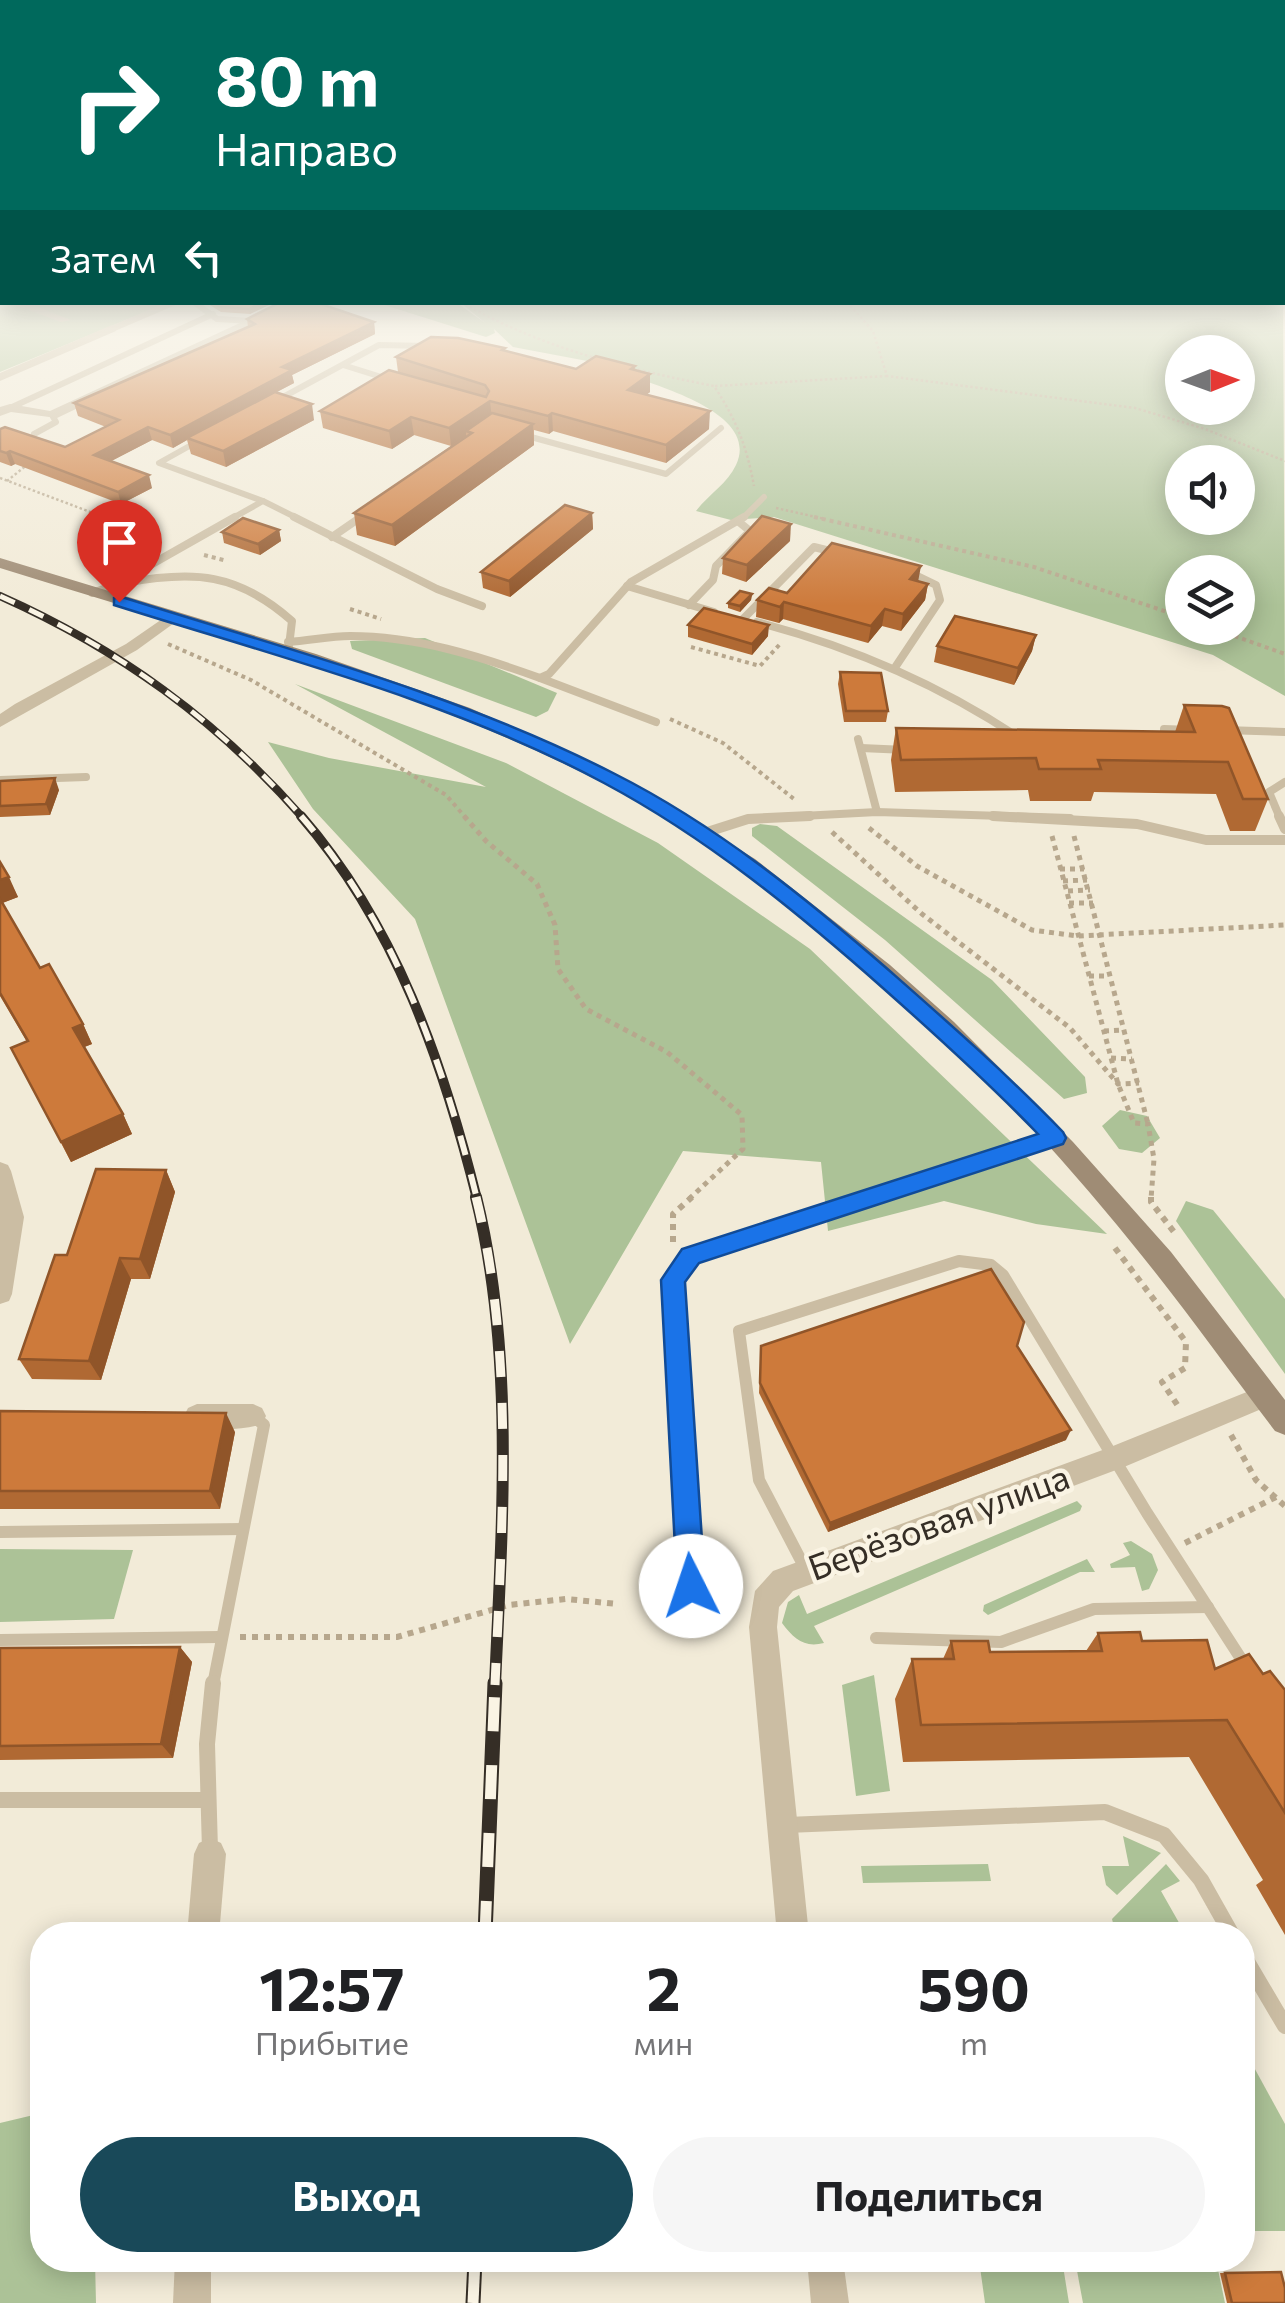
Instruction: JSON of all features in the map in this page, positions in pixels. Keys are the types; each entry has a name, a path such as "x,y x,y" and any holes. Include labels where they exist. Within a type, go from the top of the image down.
{"street":[{"path":"5,410 52,415 104,390"},
{"path":"0,564 173,618 290,648 559,754 610,778 701,834 798,904 896,985 997,1077 1121,1212 1285,1422"},
{"path":"0,722 151,637 173,618"},
{"path":"691,1586 673,1280 691,1256 1055,1138"},
{"path":"0,1171 11,1194 15,1223 0,1294"},
{"name":"Берёзовая улица","path":"792,1922 763,1627 765,1601 783,1581 1116,1458 1264,1396"},
{"path":"175,1416 253,1416"},
{"path":"204,1922 210,1854"},
{"path":"192,2303 193,2272"},
{"path":"827,2272 830,2303"}],"lane":[{"path":"5,410 47,390"},
{"path":"259,409 294,390"},
{"path":"34,434 56,422 52,415"},
{"path":"510,431 666,474 721,428"},
{"path":"209,436 159,462 264,501 437,590 482,606"},
{"path":"540,678 550,674 628,586 739,522 764,496"},
{"path":"114,586 264,501"},
{"path":"332,537 380,504"},
{"path":"689,604 713,580 716,566 750,530 739,522"},
{"path":"743,619 814,547 850,556"},
{"path":"896,666 940,600 936,584 904,571"},
{"path":"92,593 160,576 208,576 234,582 269,598 292,622 290,648 334,636 390,637 506,666 656,722"},
{"path":"628,586 896,666 987,714 1028,744"},
{"path":"1168,755 1162,736 1164,729 1199,730"},
{"path":"1216,730 1285,732"},
{"path":"877,812 860,744 915,750"},
{"path":"0,780 86,776"},
{"path":"1285,782 1269,792 1285,829"},
{"path":"701,834 748,819 877,812 1047,816 1137,824 1206,840 1285,840"},
{"path":"807,1572 759,1480 740,1331 960,1261 991,1265 1003,1275 1256,1682"},
{"path":"210,1854 204,1800 219,1637 264,1425 253,1416"},
{"path":"0,1532 243,1529"},
{"path":"876,1638 1001,1642 1094,1609 1208,1607"},
{"path":"0,1640 219,1637"},
{"path":"0,1800 204,1800"},
{"path":"782,1825 1105,1812 1164,1834 1201,1880 1225,1922"},
{"path":"1255,1975 1285,2026"}],"path":[{"path":"717,390 738,423 748,450 750,483 777,509 1034,567 1165,611"},
{"path":"999,390 1135,408 1285,461"},
{"path":"7,481 32,460"},
{"path":"0,478 227,561"},
{"path":"691,647 760,666 792,632"},
{"path":"151,637 251,680 446,795 486,840 537,884 555,925 558,969 586,1009 667,1052 742,1115 743,1149 673,1214 673,1280"},
{"path":"1255,643 1285,654"},
{"path":"854,813 880,840 917,866 1032,930 1078,936 1285,925"},
{"path":"1047,816 1118,1084 1134,1123 1148,1124"},
{"path":"1068,818 1094,902 1109,976 1146,1110 1154,1159 1151,1202 1185,1247"},
{"path":"1060,869 1084,869"},
{"path":"1063,881 1087,880"},
{"path":"1066,891 1090,890"},
{"path":"1069,903 1094,902"},
{"path":"1089,976 1109,976"},
{"path":"1104,1031 1124,1030"},
{"path":"1111,1058 1132,1058"},
{"path":"1118,1084 1139,1084"},
{"path":"1128,1110 1146,1110"},
{"path":"1115,1248 1186,1342 1186,1368 1162,1382 1180,1409 1200,1402 1238,1442 1237,1452 1256,1480 1285,1506"},
{"path":"1173,1548 1276,1497"},
{"path":"219,1637 397,1637 509,1604 566,1599 617,1604"}],"green space":[{"path":"670,390 1165,390 1165,425 1255,425 1255,390 1284,390 1285,696 1213,655 1181,645 1255,645 1255,555 1165,555 1165,640 774,517 731,520 696,511 732,471 740,447 734,431 704,406"},
{"path":"425,638 557,693 548,711 536,717 352,649 350,641"},
{"path":"295,684 506,763 658,843 810,949 1107,1234 1036,1224 944,1201 828,1231 821,1162 683,1151 570,1344 415,919 313,809 268,742 329,758 486,787"},
{"path":"760,824 777,826 992,980 1085,1077 1087,1093 1064,1099 885,940 752,836 752,828"},
{"path":"1120,1110 1147,1116 1160,1138 1142,1153 1119,1149 1102,1126"},
{"path":"1186,1201 1213,1210 1285,1299 1285,1374 1176,1221"},
{"path":"1077,1501 1082,1506 1080,1511 814,1626 824,1643 800,1641 782,1623 788,1602 799,1595 807,1614"},
{"path":"1131,1541 1152,1554 1158,1570 1149,1589 1142,1591 1135,1567 1111,1568 1110,1564 1130,1555 1123,1543"},
{"path":"0,1549 133,1550 114,1619 0,1622"},
{"path":"1087,1559 1095,1572 1080,1572 988,1615 983,1611 984,1605"},
{"path":"874,1675 890,1791 856,1796 842,1685"},
{"path":"1123,1836 1161,1853 1117,1895 1106,1885 1102,1866 1129,1866"},
{"path":"988,1864 991,1881 863,1883 861,1866"},
{"path":"1166,1864 1180,1881 1161,1891 1179,1922 1112,1919"},
{"path":"1255,2069 1285,2124 1285,2231 1255,2231"},
{"path":"30,2116 30,2272 95,2272 96,2303 0,2303 0,2123"},
{"path":"981,2272 1064,2272 1069,2303 985,2303"},
{"path":"1077,2272 1219,2272 1225,2303 1083,2303"}],"building":[{"path":"103,390 254,390 170,435 148,427 94,455 149,475 118,492 10,451 0,451 0,429 5,427 65,447 119,420 74,403"},
{"path":"355,390 463,390 486,397 489,391 630,390 710,411 666,445 552,413 548,416 490,401 449,428 411,417 389,431 320,411"},
{"path":"275,392 312,404 223,451 187,438"},
{"path":"492,413 533,424 392,525 354,513 472,433 466,431"},
{"path":"565,505 592,513 509,581 481,572"},
{"path":"762,516 791,524 747,565 723,558"},
{"path":"243,518 279,530 258,544 222,532"},
{"path":"832,543 921,566 910,579 928,584 903,614 885,609 871,626 784,602 780,607 757,600 769,588 787,593"},
{"path":"740,591 752,594 740,606 728,603"},
{"path":"704,608 769,625 752,644 688,625"},
{"path":"955,616 1036,635 1018,668 937,646"},
{"path":"840,672 881,673 888,711 846,711"},
{"path":"1184,705 1229,708 1268,799 1243,799 1228,762 1098,760 1101,769 1039,769 1036,758 901,760 896,728 1195,732"},
{"path":"55,778 46,804 0,806 0,781"},
{"path":"0,862 9,877 0,880"},
{"path":"0,899 40,968 49,964 83,1024 73,1028 123,1114 61,1142 11,1048 28,1041 0,993"},
{"path":"96,1169 166,1170 140,1259 120,1258 89,1361 19,1359 55,1255 67,1255"},
{"path":"991,1269 1024,1322 1017,1346 1071,1430 830,1523 760,1383 761,1346"},
{"path":"0,1411 226,1413 210,1491 0,1491"},
{"path":"1140,1632 1142,1641 1207,1640 1215,1669 1249,1654 1263,1674 1270,1671 1285,1690 1285,1813 1227,1720 921,1725 912,1659 954,1659 951,1641 988,1641 990,1652 1102,1651 1098,1633"},
{"path":"180,1647 161,1744 0,1746 0,1648"},
{"path":"1281,2272 1285,2303 1232,2303 1225,2273"}],"railway":[{"path":"0,596 85,639 164,690 236,749 303,818"},
{"path":"301,816 363,902 412,997 448,1097 477,1199"},
{"path":"476,1197 488,1256 501,1378 502,1502 495,1685"},
{"path":"486,1922 495,1683"},
{"path":"473,2303 474,2272"}],"route":[{"path":"119,602 373,682 492,726 610,778 735,856 813,916 997,1077 1055,1138 691,1256 673,1280 691,1586"}]}
